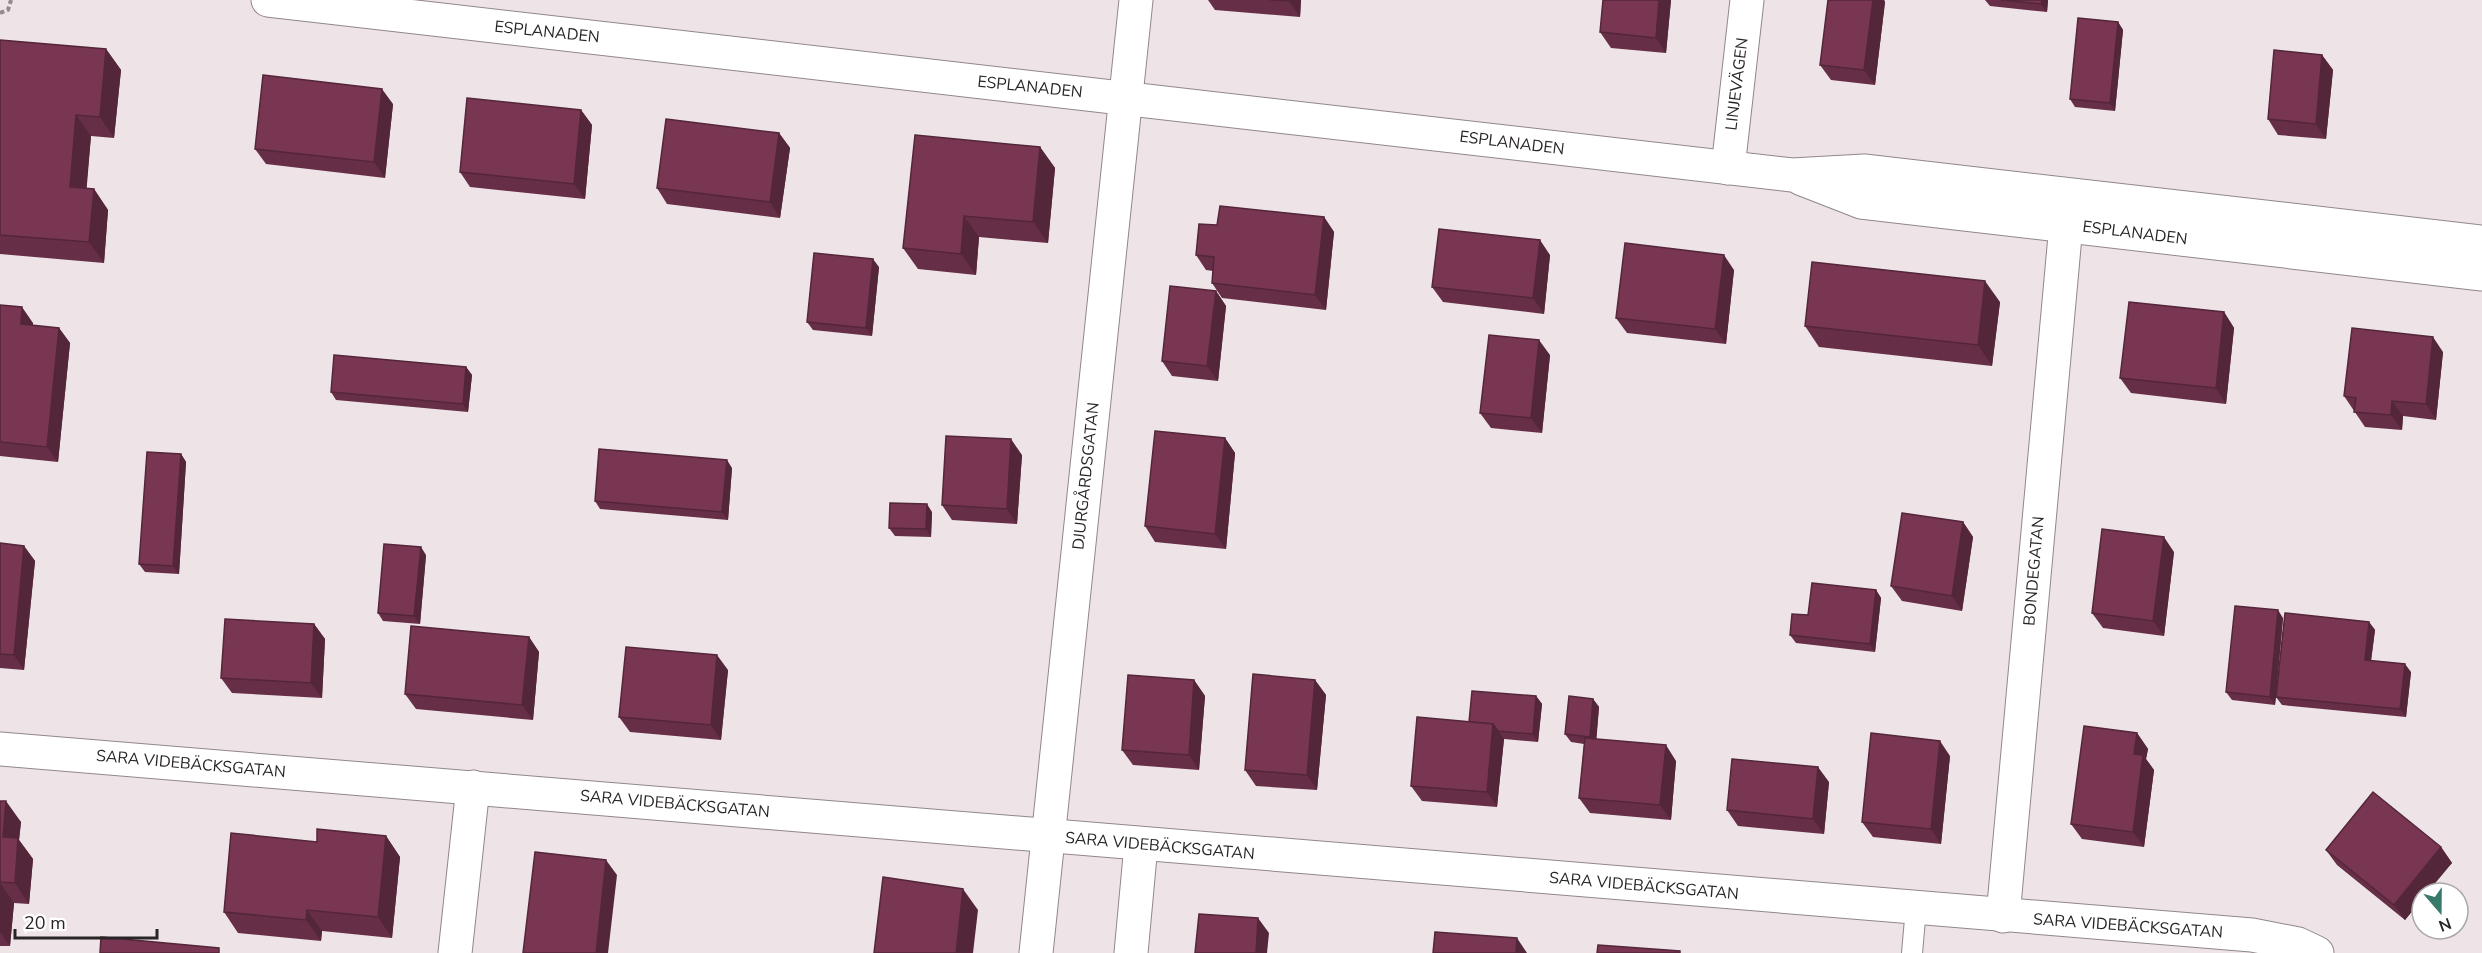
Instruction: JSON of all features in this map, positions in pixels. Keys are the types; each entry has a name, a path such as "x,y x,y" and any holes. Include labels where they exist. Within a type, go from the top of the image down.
{"street":[{"name":"ESPLANADEN","path":"268,0 1791,175 1864,171 2482,242"},
{"name":"DJURGÅRDSGATAN","path":"1036,953 1136,0"},
{"name":"LINJEVÄGEN","path":"1728,168 1747,0"},
{"name":"ESPLANADEN","path":"1791,175 1861,202 2482,274"},
{"name":"BONDEGATAN","path":"2002,916 2066,225"},
{"name":"SARA VIDEBÄCKSGATAN","path":"0,749 2252,935 2298,944 2317,953"},
{"path":"455,953 473,787"},
{"path":"1131,953 1141,845"}],"lane":[{"path":"1912,953 1916,908"}],"path":[{"path":"0,13 8,10 11,0"}],"building":[{"path":"1603,0 1659,0 1656,38 1600,32"},
{"path":"1828,0 1873,0 1864,70 1820,65"},
{"path":"2001,0 2042,0 2041,4"},
{"path":"2078,18 2118,22 2110,103 2070,99"},
{"path":"0,40 106,49 100,117 76,115 70,187 94,189 89,242 0,235"},
{"path":"2274,50 2322,55 2316,124 2268,119"},
{"path":"263,75 382,89 374,162 255,149"},
{"path":"467,98 581,110 574,184 460,172"},
{"path":"666,119 779,133 770,202 657,188"},
{"path":"915,135 1040,147 1033,222 964,216 961,254 903,248"},
{"path":"1220,206 1324,217 1315,295 1212,283 1214,257 1196,255 1199,224 1217,225"},
{"path":"1439,229 1540,240 1533,298 1432,287"},
{"path":"1625,243 1724,255 1715,329 1616,318"},
{"path":"814,253 873,259 866,328 807,322"},
{"path":"1812,262 1985,281 1978,345 1805,326"},
{"path":"1170,286 1216,291 1207,366 1162,361"},
{"path":"2129,302 2224,312 2216,388 2120,378"},
{"path":"0,305 22,307 21,324 59,328 47,447 0,442"},
{"path":"2352,328 2433,337 2426,404 2392,401 2391,415 2354,412 2356,398 2344,396"},
{"path":"1489,335 1539,340 1531,418 1480,413"},
{"path":"334,355 466,367 463,404 331,392"},
{"path":"1155,431 1225,438 1215,534 1145,526"},
{"path":"946,436 1011,439 1007,509 942,505"},
{"path":"599,449 727,460 722,512 595,501"},
{"path":"147,452 181,454 173,566 139,564"},
{"path":"890,503 927,504 926,529 889,528"},
{"path":"1902,513 1963,522 1952,596 1891,586"},
{"path":"2102,529 2164,537 2153,621 2092,613"},
{"path":"0,543 24,546 14,655 0,654"},
{"path":"384,544 421,547 414,616 378,613"},
{"path":"1812,583 1876,590 1870,644 1790,635 1792,614 1808,615"},
{"path":"2235,606 2278,610 2270,697 2226,692"},
{"path":"2285,613 2369,622 2365,660 2405,664 2400,709 2276,697"},
{"path":"225,619 314,624 311,683 221,678"},
{"path":"411,626 529,637 522,705 405,694"},
{"path":"626,647 717,655 711,725 619,717"},
{"path":"1253,674 1315,680 1307,775 1245,770"},
{"path":"1128,675 1194,680 1189,755 1122,750"},
{"path":"1472,691 1536,696 1533,734 1498,731 1493,724 1469,722"},
{"path":"1569,696 1593,699 1590,737 1565,734"},
{"path":"1417,717 1493,724 1487,792 1411,786"},
{"path":"2084,726 2137,733 2134,754 2143,755 2133,832 2071,824"},
{"path":"1871,733 1940,741 1931,829 1862,822"},
{"path":"1585,738 1666,745 1660,805 1579,798"},
{"path":"1732,759 1818,767 1813,819 1727,810"},
{"path":"2373,792 2441,847 2413,881 2410,881 2410,885 2394,905 2326,850"},
{"path":"0,801 6,801 3,837 18,838 15,883 0,882"},
{"path":"317,829 386,836 378,917 307,910 306,920 224,912 231,833 317,842"},
{"path":"535,852 606,860 596,953 523,953"},
{"path":"883,877 963,889 956,953 874,953"},
{"path":"1199,914 1258,918 1256,953 1195,953"},
{"path":"1435,932 1517,938 1516,953 1433,953"},
{"path":"101,937 219,948 219,953 100,953"},
{"path":"1598,945 1680,951 1680,953 1597,953"}]}
